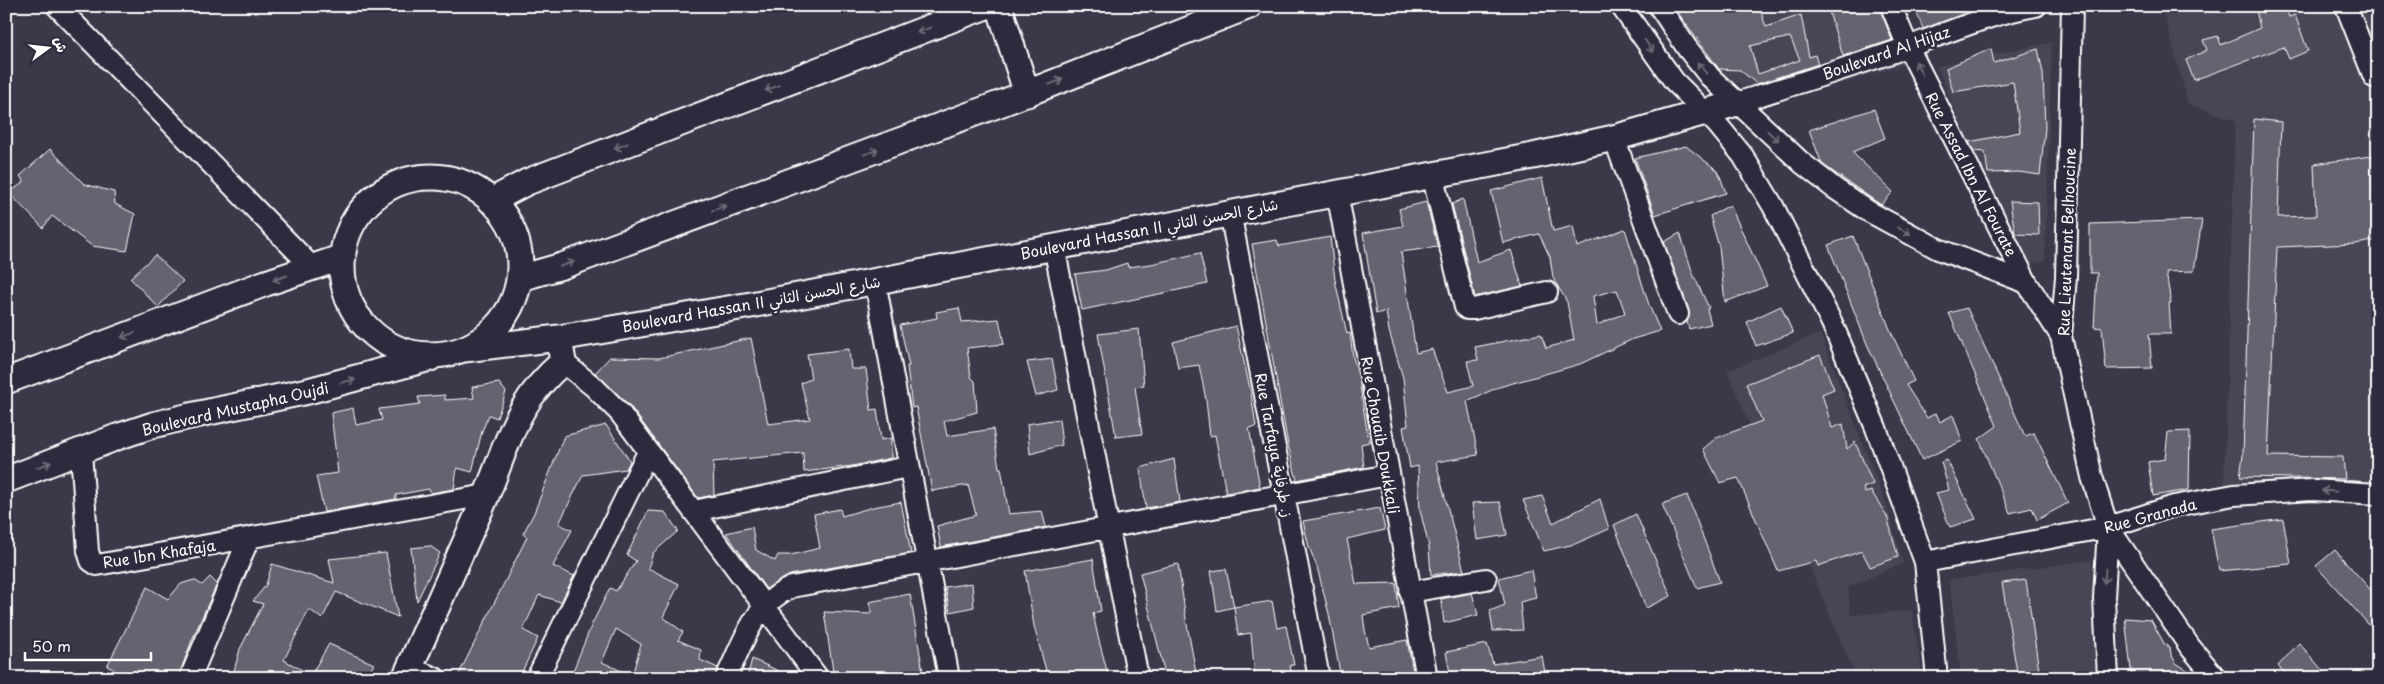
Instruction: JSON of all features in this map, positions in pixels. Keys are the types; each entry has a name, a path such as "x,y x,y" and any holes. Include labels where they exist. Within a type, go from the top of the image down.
{"main road":[{"path":"491,200 527,182 986,6"},
{"path":"999,6 1027,94"},
{"path":"520,278 562,266 1027,94 1249,6"},
{"name":"Boulevard Hassan II شارع الحسن الثاني","path":"464,349 561,350 875,281 1230,212 1533,156 1614,138 1737,103"},
{"path":"418,178 438,178 457,181 475,189 491,200 503,213 512,228 517,244 520,278 510,308 502,321 491,333 464,349 438,355 418,354 400,350 382,341 356,313 347,295 343,276 343,257 347,238 355,220 368,204 382,192 400,183 418,178"},
{"path":"6,381 343,257"},
{"path":"408,673 486,494 518,415 561,350"},
{"name":"Boulevard Mustapha Oujdi","path":"6,480 116,437 190,416 316,389 438,355"}],"street":[{"path":"56,6 312,267"},
{"path":"1621,6 1664,69 1685,94 1730,138 1748,163 1813,284 1876,428 1925,562 1937,678"},
{"path":"1659,6 1699,64 1737,103 1802,163 1868,211 1938,249 2026,283"},
{"name":"Rue Assad Ibn Al Fourate","path":"1892,6 1908,46 2026,283 2061,336"},
{"name":"Boulevard Al Hijaz","path":"1737,103 2003,12 2036,6"},
{"name":"Rue Lieutenant Belhoucine","path":"2072,6 2066,277 2061,336 2092,477 2108,527 2190,648 2216,678"},
{"path":"2346,6 2374,76"},
{"path":"1614,138 1678,314"},
{"path":"1432,174 1465,307 1467,309 1474,309 1547,292"},
{"name":"Rue Chouaib Doukkali","path":"1337,192 1426,678"},
{"name":"Rue Tarfaya ز. طرفاية","path":"1230,212 1319,678"},
{"path":"1054,246 1107,528 1138,678"},
{"path":"875,281 948,678"},
{"path":"561,350 610,403 694,511 818,678"},
{"name":"Rue Ibn Khafaja","path":"81,451 88,551 91,561 97,565 486,494"},
{"path":"537,678 648,452"},
{"path":"694,511 908,466"},
{"path":"726,678 752,622 764,605 780,592 792,587 1388,475"},
{"name":"Rue Granada","path":"1925,562 2108,527 2174,506 2234,495 2312,490 2378,494"},
{"path":"2108,527 2104,598 2108,678"},
{"path":"190,678 249,538"},
{"path":"1410,592 1486,579"},
{"path":"408,673 434,678"}],"shaded area":[{"path":"1665,6 1891,6 1915,61 1762,107 1751,91 1737,83 1709,79"},
{"path":"2162,6 2365,6 2378,44 2378,486 2224,485 2235,120 2188,104"},
{"path":"2052,42 2045,261 2018,266 1937,66"},
{"path":"1820,333 1887,506 1903,563 1848,587 1851,615 1912,611 1923,678 1856,678 1727,371"},
{"path":"2092,560 2096,678 1961,678 1949,580"}],"building":[{"path":"1673,6 1759,6 1766,27 1801,15 1809,57 1815,55 1818,64 1757,84 1740,70 1719,69","holes":["1790,37 1800,60 1758,74 1750,46"]},
{"path":"1827,6 1879,6 1892,40 1843,56"},
{"path":"1914,6 1985,6 1923,29"},
{"path":"2255,6 2285,6 2289,17 2295,15 2308,51 2289,59 2284,47 2194,80 2186,60 2207,50 2203,40 2218,36 2221,45 2260,28"},
{"path":"1991,49 1994,63 2038,49 2043,73 2045,128 2040,175 2019,172 1988,173 1985,152 1974,151 1969,142 2020,132 2013,82 1953,92 1946,68"},
{"path":"1874,109 1885,138 1852,152 1893,192 1881,205 1822,164 1809,130"},
{"path":"2254,119 2281,122 2278,217 2316,216 2314,164 2378,155 2378,240 2356,244 2277,247 2268,456 2343,457 2345,479 2240,477 2243,455"},
{"path":"1686,146 1718,171 1726,193 1655,215 1635,158"},
{"path":"50,149 84,184 114,192 115,204 135,214 127,251 92,246 52,216 43,228 9,193 24,182 20,176"},
{"path":"1542,178 1553,231 1573,226 1577,247 1625,229 1649,305 1660,331 1633,339 1580,364 1499,387 1467,401 1478,455 1436,462 1464,571 1431,575 1429,547 1420,510 1418,466 1410,468 1403,427 1408,426 1403,378 1389,331 1386,311 1376,314 1363,233 1403,226 1399,209 1426,202 1438,247 1401,252 1416,353 1432,349 1448,392 1473,386 1467,361 1478,360 1475,347 1541,334 1546,348 1574,340 1567,302 1553,278 1550,257 1539,234 1503,243 1491,191","holes":["1617,290 1625,313 1597,325 1593,296"]},
{"path":"1463,199 1477,262 1511,250 1522,286 1475,297 1452,204"},
{"path":"2010,201 2038,202 2039,235 2015,234"},
{"path":"1730,205 1767,286 1725,302 1719,247 1710,216"},
{"path":"2202,220 2194,271 2166,272 2171,303 2169,303 2171,334 2149,334 2152,368 2106,369 2102,328 2094,327 2097,273 2090,273 2090,224"},
{"path":"1680,233 1693,274 1709,308 1707,309 1711,324 1689,329 1687,322 1689,310 1664,242"},
{"path":"1853,236 1891,332 1914,381 1906,385 1927,418 1936,413 1940,422 1953,415 1962,441 1922,460 1867,344 1828,245"},
{"path":"1330,237 1335,280 1347,334 1350,333 1370,442 1361,444 1364,467 1297,480 1288,445 1252,244 1277,240 1279,246"},
{"path":"1200,253 1207,284 1082,310 1075,274 1106,270 1127,263 1128,267 1151,264"},
{"path":"155,255 183,281 158,307 130,278"},
{"path":"1781,306 1793,333 1756,346 1747,322"},
{"path":"959,308 962,322 999,319 1004,344 967,348 971,377 975,381 977,412 944,421 947,436 993,429 1009,514 1042,511 1046,527 941,547 937,526 976,515 968,485 932,491 916,407 912,408 907,366 909,366 900,325 937,318 936,312"},
{"path":"1967,308 2025,436 2034,433 2068,503 2037,520 2032,508 2010,513 1979,439 1997,426 1949,313"},
{"path":"1236,326 1251,393 1256,427 1249,428 1260,487 1226,493 1215,435 1210,436 1206,400 1199,365 1178,368 1173,342"},
{"path":"1139,329 1144,385 1135,387 1142,434 1116,437 1098,334"},
{"path":"751,338 768,424 810,419 801,383 811,379 807,354 849,349 851,369 866,369 871,410 877,409 881,440 891,438 891,458 852,466 804,472 803,453 713,462 714,495 698,498 630,406 595,373 610,357 659,358"},
{"path":"1820,355 1834,389 1822,394 1832,428 1843,424 1847,449 1855,442 1873,484 1863,488 1865,493 1871,491 1887,516 1898,557 1870,567 1862,551 1818,566 1816,561 1778,571 1738,478 1720,483 1703,449 1716,438 1762,421 1746,384"},
{"path":"1052,359 1058,390 1036,396 1027,362"},
{"path":"499,383 506,392 497,418 489,415 482,431 472,472 457,468 454,489 431,493 429,489 396,495 396,499 324,512 316,476 338,473 331,413 353,408 356,425 382,420 379,409 420,404 418,397 445,395 445,400 474,398 472,387"},
{"path":"1059,419 1062,445 1030,454 1027,424"},
{"path":"606,425 630,461 626,469 583,475 559,524 572,530 553,566 574,576 561,602 539,595 523,630 538,638 519,678 457,678 527,537 523,534 534,513 564,436"},
{"path":"2190,431 2189,490 2153,496 2148,462 2165,459 2168,432"},
{"path":"1174,459 1180,502 1146,508 1140,468"},
{"path":"1947,460 1976,519 1950,527 1936,493 1949,490 1941,462"},
{"path":"1687,495 1720,582 1697,588 1662,504"},
{"path":"1542,496 1553,523 1600,499 1609,529 1575,544 1544,551 1523,500"},
{"path":"901,502 911,553 790,575 766,589 726,533 752,527 756,550 775,561 778,555 791,555 820,548 814,514 840,509 842,516 873,507"},
{"path":"1500,502 1507,535 1477,540 1472,503"},
{"path":"1380,508 1385,530 1347,539 1356,584 1396,583 1399,608 1363,615 1365,630 1369,647 1407,640 1413,671 1406,673 1407,678 1341,678 1329,614 1303,521"},
{"path":"648,511 665,512 678,531 653,553 648,568 679,584 663,617 683,632 678,640 701,650 700,660 718,668 714,678 570,678 592,624 610,588 616,591 636,561 627,555","holes":["616,629 641,644 632,676 602,662"]},
{"path":"1636,514 1671,596 1646,608 1614,525"},
{"path":"2283,519 2291,564 2219,571 2211,529"},
{"path":"430,546 440,553 417,601 411,548"},
{"path":"2335,550 2378,598 2378,635 2316,566"},
{"path":"386,553 398,617 336,592 322,619 309,609 284,660 311,675 329,644 374,664 366,678 232,678 240,649 263,604 253,601 266,585 272,564 334,583 329,559"},
{"path":"1093,559 1101,611 1093,613 1109,678 1048,678 1034,626 1025,571"},
{"path":"1178,564 1197,678 1166,678 1140,573"},
{"path":"1226,569 1234,607 1217,611 1211,571"},
{"path":"1531,570 1536,598 1520,602 1523,630 1493,631 1490,611 1505,605 1499,578"},
{"path":"210,577 217,584 192,640 178,678 130,678 107,666 147,587 168,599 181,584 194,580 202,585"},
{"path":"2026,580 2040,678 2018,678 2002,583"},
{"path":"972,583 974,607 950,612 945,587"},
{"path":"1472,593 1478,615 1444,623 1441,599"},
{"path":"910,594 924,678 834,678 824,612 872,614 869,602"},
{"path":"1272,601 1277,628 1286,626 1294,665 1290,665 1292,678 1255,678 1251,633 1238,635 1234,607"},
{"path":"2125,618 2151,620 2165,645 2170,648 2176,663 2200,678 2132,678"},
{"path":"2299,643 2329,678 2289,678 2278,666"},
{"path":"1487,644 1493,664 1542,656 1546,678 1451,678 1446,652"},
{"path":"752,659 794,678 747,678"}]}
